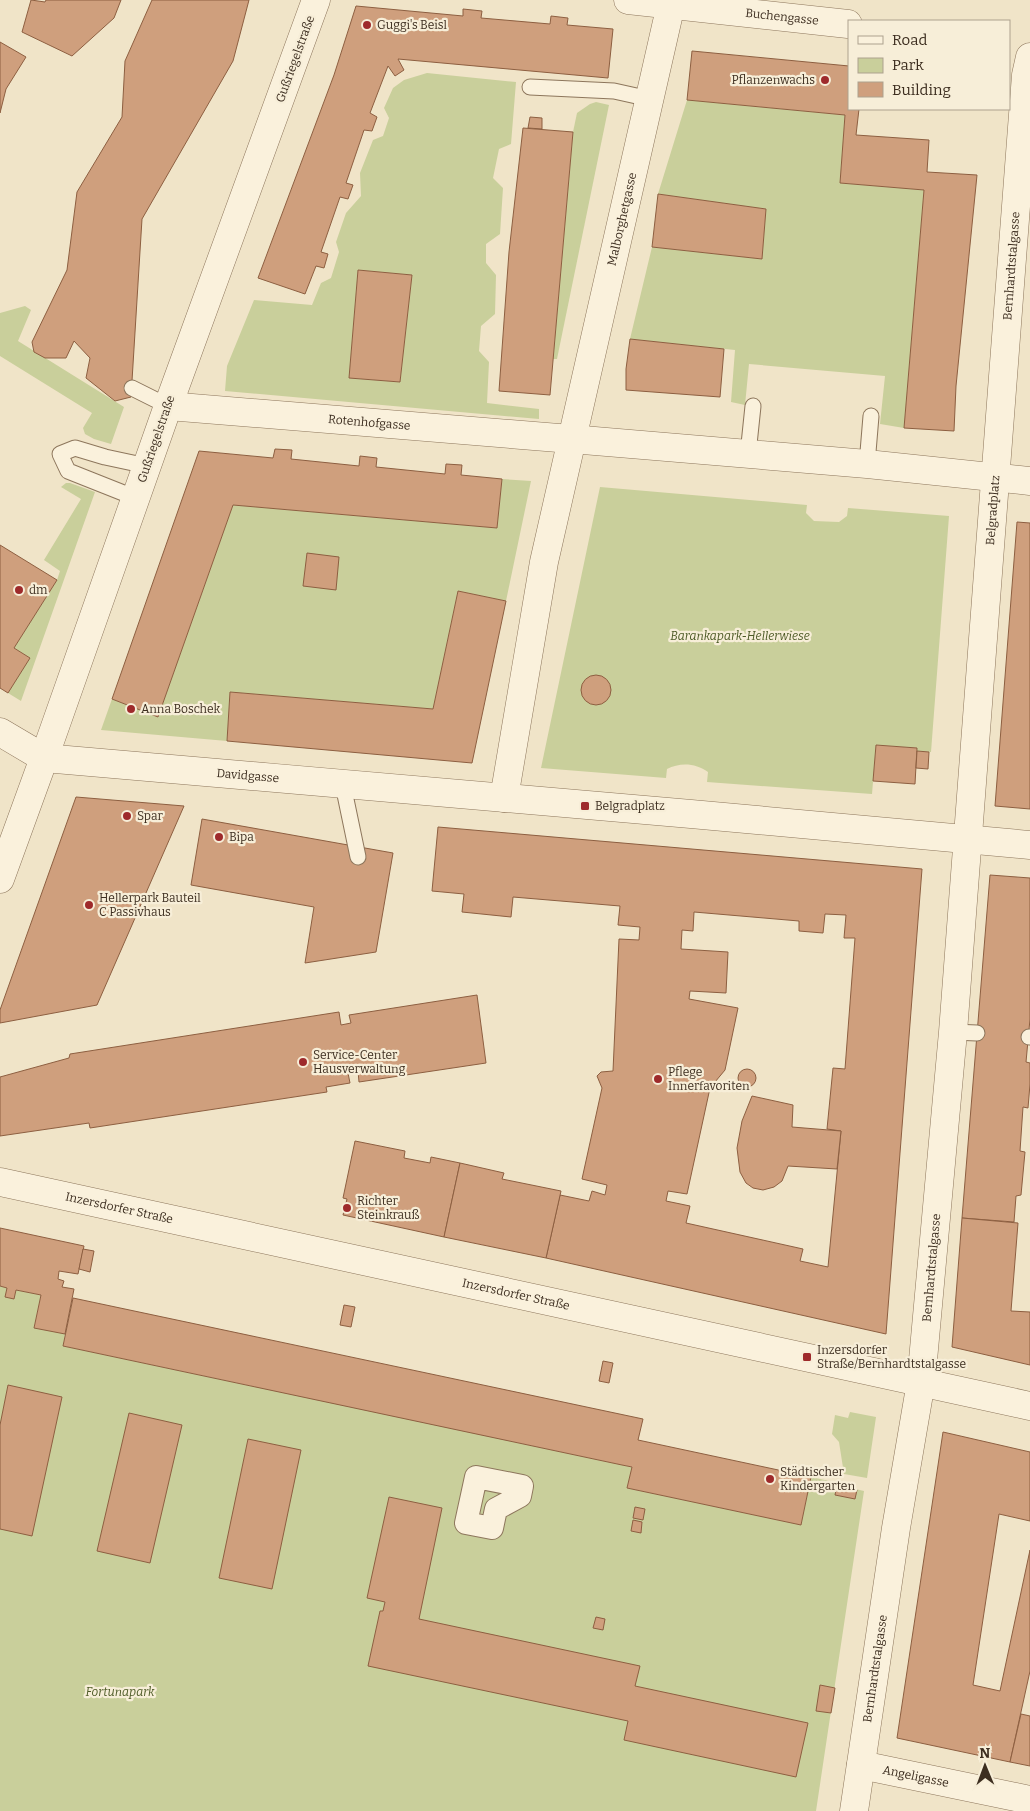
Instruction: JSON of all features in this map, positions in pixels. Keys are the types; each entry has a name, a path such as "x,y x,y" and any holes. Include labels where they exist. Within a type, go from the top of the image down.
{"street":[{"name":"Gußriegelstraße","path":"0,879 168,406 316,0"},
{"name":"Buchengasse","path":"628,0 672,2 848,24"},
{"name":"Malborghetgasse","path":"571,439 672,2"},
{"name":"Bernhardtstalgasse","path":"995,477 1026,75 1030,57"},
{"name":"Rotenhofgasse","path":"168,406 571,439"},
{"name":"Belgradplatz","path":"571,439 867,464 995,477 967,840"},
{"path":"571,439 544,562 504,798 1030,846"},
{"path":"995,477 1030,481"},
{"name":"Davidgasse","path":"0,732 44,758 504,798"},
{"name":"Bernhardtstalgasse","path":"854,1811 896,1528 922,1382 965,1033 967,840"},
{"name":"Inzersdorfer Straße","path":"0,1182 1030,1406"},
{"name":"Angeligasse","path":"861,1765 1030,1800"}],"lane":[{"path":"530,87 614,91 650,99"},
{"path":"132,388 168,406"},
{"path":"748,454 753,406"},
{"path":"867,464 871,416"},
{"path":"136,498 68,471 60,454 75,448 147,466"},
{"path":"344,785 358,857"}],"green space":[{"path":"427,73 516,82 511,144 499,149 493,178 503,188 500,234 486,244 486,263 496,275 495,314 481,326 479,351 489,362 487,403 539,409 539,419 225,391 227,366 254,300 312,305 321,283 331,278 339,252 336,242 346,213 361,196 360,173 373,140 383,136 389,118 384,108 393,88 404,80","holes":["358,270 412,275 400,382 349,378"]},
{"path":"687,100 845,115 840,183 924,190 904,428 880,424 885,376 749,364 745,405 731,402 735,350 630,339 652,247 762,259 766,209 658,194"},
{"path":"596,102 609,105 557,359 553,359 573,132 577,113"},
{"path":"25,306 31,310 18,341 124,407 111,444 85,434 83,428 92,413 0,356 0,313"},
{"path":"502,479 531,481 506,601 458,591 433,709 230,692 227,741 101,730 112,699 158,717 233,505 497,528"},
{"path":"66,483 95,492 21,701 8,693 30,658 14,648 57,580 60,571 44,560 81,499 61,487"},
{"name":"Barankapark-Hellerwiese","path":"600,487 807,505 806,513 814,521 839,522 847,516 848,508 949,516 931,752 917,751 917,748 876,745 872,794 707,782 708,772 688,764 677,765 667,769 666,778 541,768"},
{"name":"Fortunapark","path":"0,1286 7,1288 6,1297 14,1299 16,1290 41,1295 34,1327 65,1334 63,1346 632,1467 627,1488 801,1525 811,1477 864,1491 816,1811 0,1811"},
{"path":"850,1412 876,1417 867,1478 844,1474 839,1442 832,1434 835,1415 848,1418"}],"building":[{"path":"31,0 45,2 46,0 121,0 114,18 72,56 22,32"},
{"path":"152,0 249,0 233,61 142,219 131,397 115,401 86,378 90,358 74,341 66,358 45,358 34,352 32,342 67,270 77,192 122,117 125,61"},
{"path":"356,6 463,16 463,9 482,11 481,18 550,24 551,16 568,18 567,25 613,29 608,78 398,59 404,70 395,76 388,66 370,113 377,117 372,131 364,130 346,183 353,185 348,199 340,197 321,252 328,254 324,268 316,266 305,294 258,278 334,75"},
{"path":"0,42 26,57 6,89 0,113"},
{"path":"692,51 848,66 848,110 859,110 856,135 929,140 927,172 977,175 956,386 954,431 904,428 924,190 840,183 845,115 687,100"},
{"path":"530,117 542,118 542,129 528,128"},
{"path":"523,128 573,132 550,395 499,391 509,252"},
{"path":"658,194 766,209 762,259 652,247"},
{"path":"358,270 412,275 400,382 349,378"},
{"path":"630,339 724,349 720,397 626,390 626,369"},
{"path":"275,449 292,450 291,459 359,466 360,456 377,458 376,467 445,474 446,464 462,465 461,475 502,479 497,528 233,505 158,717 112,699 199,451 273,458"},
{"path":"1017,522 1030,523 1030,809 995,806"},
{"path":"0,545 57,580 14,648 30,658 8,693 0,688"},
{"path":"307,553 339,557 336,590 303,586"},
{"path":"458,591 506,601 472,763 227,741 230,692 433,709"},
{"path":"596,675 602,676 610,684 610,696 602,704 596,705 590,704 582,696 581,690 582,684 590,676"},
{"path":"876,745 917,748 915,784 873,781"},
{"path":"917,751 929,752 928,769 916,768"},
{"name":"Hellerpark Bauteil C Passivhaus","path":"76,797 184,806 97,1005 0,1023 0,1010"},
{"path":"202,819 393,853 376,952 305,963 314,907 191,885"},
{"name":"Pflege Innerfavoriten","path":"438,827 922,869 886,1334 546,1258 560,1195 589,1201 592,1191 605,1195 607,1185 582,1179 602,1088 597,1076 601,1072 613,1071 619,939 639,940 640,927 618,925 620,906 513,897 511,917 462,912 464,894 432,891","holes":["694,912 799,921 799,931 823,933 825,914 846,915 844,938 855,938 845,1069 833,1068 827,1129 841,1131 828,1267 800,1261 803,1249 686,1223 690,1206 666,1201 668,1191 687,1194 710,1088 725,1070 738,1008 689,999 690,991 726,993 728,952 681,949 682,930 693,931"]},
{"path":"990,875 1030,878 1030,1019 1026,1062 1030,1063 1030,1084 1028,1108 1023,1107 1020,1151 1025,1152 1021,1195 1016,1196 1014,1222 962,1218"},
{"path":"477,995 486,1063 359,1082 358,1071 348,1073 350,1083 326,1087 327,1092 90,1128 89,1123 0,1136 0,1077 69,1058 70,1054 339,1012 341,1025 351,1023 349,1015"},
{"path":"743,1069 751,1069 756,1074 754,1085 743,1087 738,1082 738,1074"},
{"path":"752,1096 793,1105 792,1127 841,1131 837,1169 788,1166 782,1181 774,1187 763,1190 753,1188 746,1183 740,1172 737,1148 742,1121"},
{"path":"355,1141 405,1151 404,1158 430,1163 431,1157 460,1163 444,1237 343,1215 347,1199 343,1198"},
{"path":"460,1163 504,1173 502,1179 561,1191 546,1258 444,1237"},
{"path":"962,1218 1018,1223 1011,1311 1030,1312 1030,1365 952,1347"},
{"path":"0,1228 84,1246 78,1274 59,1271 58,1279 64,1281 62,1287 74,1289 65,1334 34,1328 41,1295 16,1290 14,1299 5,1297 7,1288 0,1286"},
{"path":"83,1249 94,1251 90,1272 79,1269"},
{"path":"73,1298 643,1419 638,1440 811,1477 801,1525 627,1488 632,1467 63,1346"},
{"path":"344,1305 355,1307 351,1327 340,1325"},
{"path":"603,1361 613,1363 609,1383 599,1381"},
{"path":"8,1385 62,1397 32,1536 0,1529 0,1425"},
{"path":"129,1413 182,1425 150,1563 97,1551"},
{"path":"943,1432 1030,1452 1030,1521 999,1514 973,1685 1000,1691 1030,1550 1030,1671 1010,1762 897,1738"},
{"path":"248,1439 301,1450 272,1589 219,1578"},
{"path":"837,1485 857,1490 855,1499 835,1495"},
{"path":"389,1497 442,1508 419,1619 640,1666 635,1686 808,1723 796,1777 624,1740 628,1721 368,1666 380,1611 383,1611 385,1602 367,1598"},
{"path":"635,1507 645,1509 643,1520 633,1518"},
{"path":"633,1520 642,1522 641,1533 631,1531"},
{"path":"596,1617 605,1619 603,1630 593,1628"},
{"path":"820,1685 835,1688 831,1713 816,1711"},
{"path":"1021,1714 1030,1716 1030,1766 1010,1762"}],"place":[{"name":"Guggi's Beisl","path":"367,25"},
{"name":"Pflanzenwachs","path":"825,80"},
{"name":"dm","path":"19,590"},
{"name":"Anna Boschek","path":"131,709"},
{"name":"Belgradplatz","path":"585,806"},
{"name":"Spar","path":"127,816"},
{"name":"Bipa","path":"219,837"},
{"name":"Hellerpark Bauteil C Passivhaus","path":"89,905"},
{"name":"Service-Center Hausverwaltung","path":"303,1062"},
{"name":"Pflege Innerfavoriten","path":"658,1079"},
{"name":"Richter Steinkrauß","path":"347,1208"},
{"name":"Inzersdorfer Straße/Bernhardtstalgasse","path":"807,1357"},
{"name":"Städtischer Kindergarten","path":"770,1479"}]}
